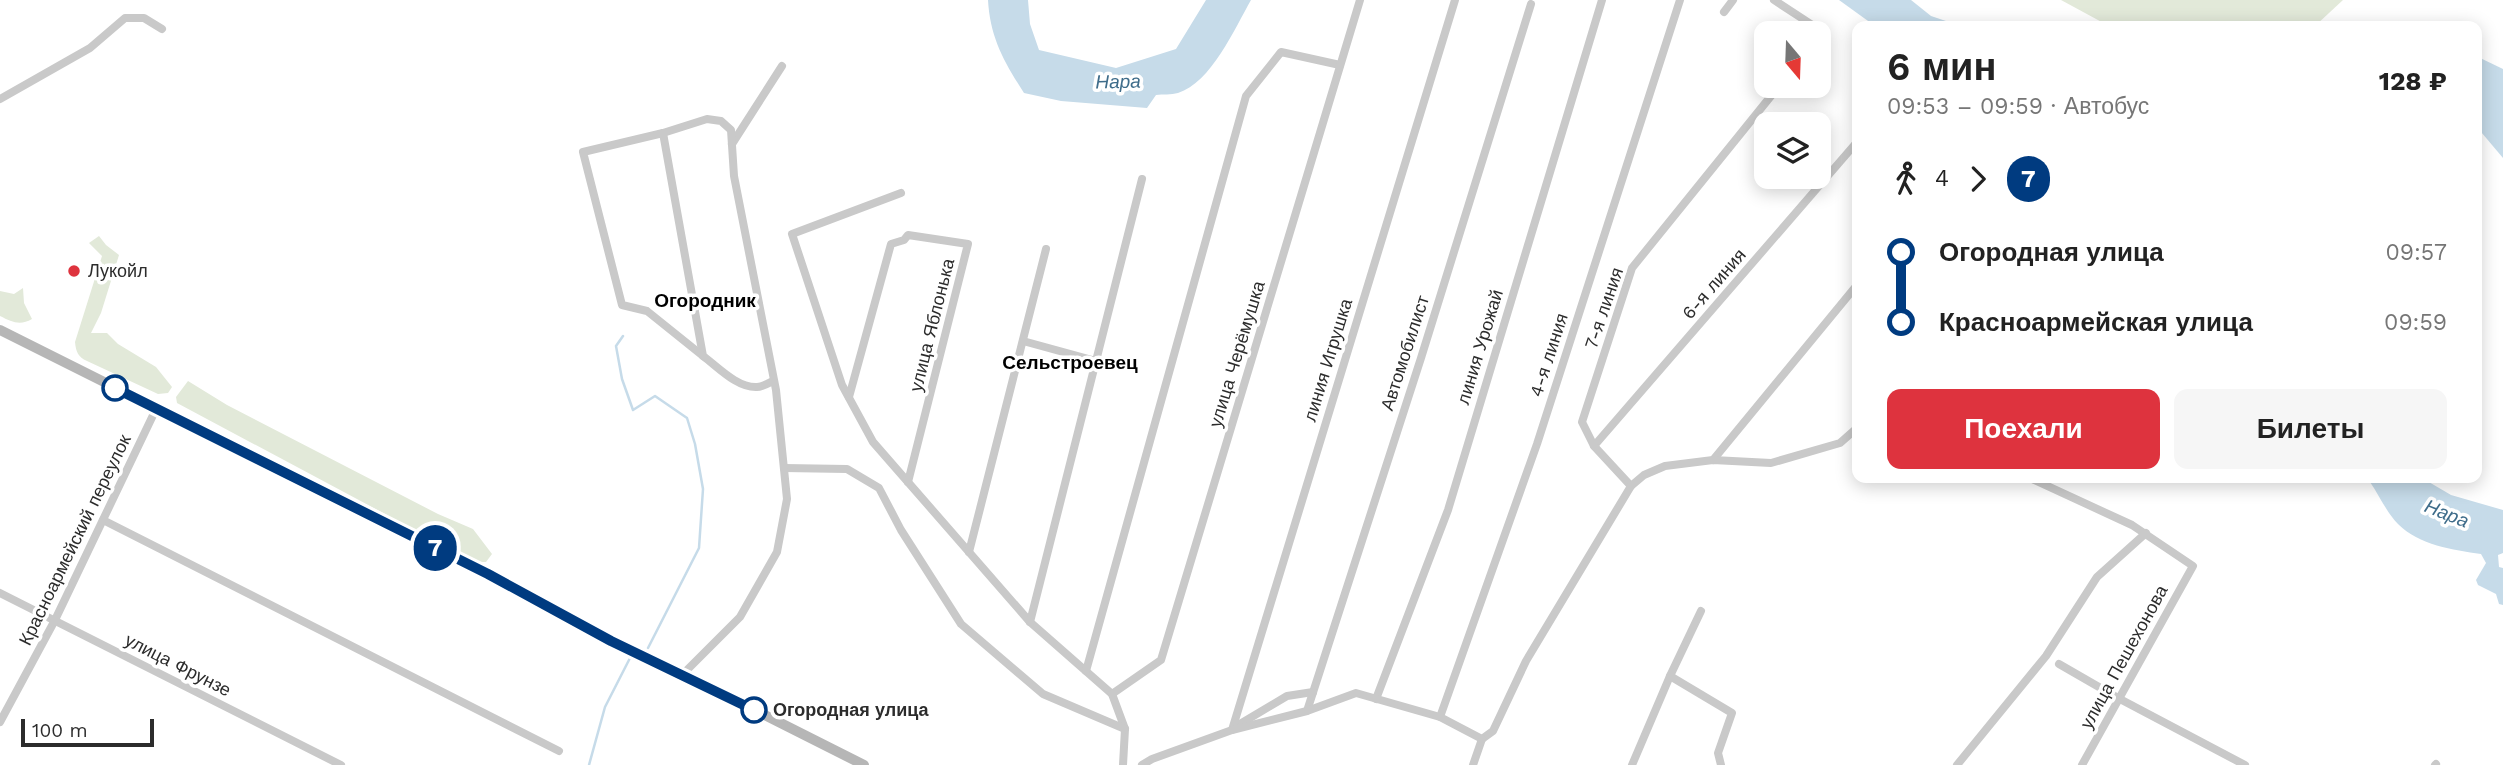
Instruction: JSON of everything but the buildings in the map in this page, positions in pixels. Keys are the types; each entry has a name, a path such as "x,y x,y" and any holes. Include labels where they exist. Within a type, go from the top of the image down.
{"main road":[{"path":"0,330 488,574 611,641 864,765"}],"street":[{"name":"улица Черёмушка","path":"1112,694 1161,660 1360,0"},
{"name":"линия Игрушка","path":"1232,730 1455,0"},
{"name":"линия Урожай","path":"1376,699 1448,510 1602,0"},
{"name":"4-я линия","path":"1440,717 1541,431 1680,0"},
{"path":"1724,12 1733,0"},
{"path":"1774,0 1802,21"},
{"name":"Автомобилист","path":"1307,711 1531,4"},
{"path":"0,99 90,48 125,18 144,18 162,29"},
{"path":"1086,671 1246,96 1281,52 1340,65"},
{"path":"732,144 782,66"},
{"name":"7-я линия","path":"1631,486 1594,446 1582,422 1632,268 1769,98"},
{"path":"683,674 740,617 777,552 787,499 774,381 734,176 731,130 721,121 707,119 663,133 583,152 622,304 647,311 731,378 758,387 774,381"},
{"path":"663,133 703,355"},
{"name":"6-я линия","path":"1594,446 1852,148"},
{"path":"1030,622 1142,179"},
{"path":"901,193 792,234 842,385 873,442 1030,622 1112,694 1125,729 1123,765"},
{"name":"улица Яблонька","path":"849,397 891,244 904,240 908,235 968,244 908,482"},
{"path":"969,552 1046,249"},
{"path":"1713,460 1852,291"},
{"path":"1023,341 1096,361"},
{"name":"Красноармейский переулок","path":"0,722 55,620 156,409"},
{"path":"1473,765 1482,739 1493,731 1526,661 1631,486 1644,475 1665,466 1713,460 1771,463 1840,443 1852,432"},
{"path":"784,468 847,469 879,488 901,530 961,624 1043,694 1125,729"},
{"path":"1956,765 2046,656 2097,577 2146,533 2048,483"},
{"path":"103,520 559,751"},
{"name":"улица Пешехонова","path":"2082,765 2193,566 2146,533"},
{"name":"улица Фрунзе","path":"0,593 341,765"},
{"path":"1632,765 1701,611"},
{"path":"2059,664 2245,765"},
{"path":"1670,676 1732,713 1718,753 1721,765"},
{"path":"1232,730 1287,696 1313,692"},
{"path":"1142,765 1232,730 1307,711 1356,693 1440,717 1482,739"}],"green space":[{"path":"2061,0 2343,0 2320,21 2100,21"},
{"path":"99,236 119,255 101,313 91,333 107,333 118,344 156,367 172,387 168,393 158,394 84,359 77,351 75,342 102,256 89,243"},
{"path":"23,288 24,303 32,319 16,322 0,316 0,291 14,294"},
{"path":"188,381 227,405 438,514 473,529 492,554 486,562 475,562 177,403 176,397"}],"water":[{"name":"Нара","path":"988,0 1028,0 1030,24 1039,50 1116,68 1176,49 1206,0 1251,0 1230,39 1201,78 1178,93 1156,95 1147,108 1061,101 1024,93 999,49"},
{"path":"1839,0 1911,0 1931,16 1946,21 1868,21"},
{"path":"2482,59 2503,69 2503,158 2482,133"},
{"name":"Нара","path":"2371,483 2431,483 2451,495 2503,510 2503,553 2498,555 2499,567 2503,568 2503,605 2499,604 2496,594 2478,585 2476,580 2486,563 2481,554 2426,542 2406,531 2390,515"}],"waterway":[{"path":"623,336 616,346 622,379 633,410 655,396 687,418 703,489 699,548 648,648"},
{"path":"589,765 605,707 630,658"}],"bus line":[{"name":"7","path":"115,388 488,574 611,641 754,710"}],"place":[{"name":"Лукойл","path":"74,271"},
{"name":"Огородная улица","path":"754,710"}],"district":[{"name":"Огородник","path":"705,300"},
{"name":"Сельстроевец","path":"1070,362"}]}
